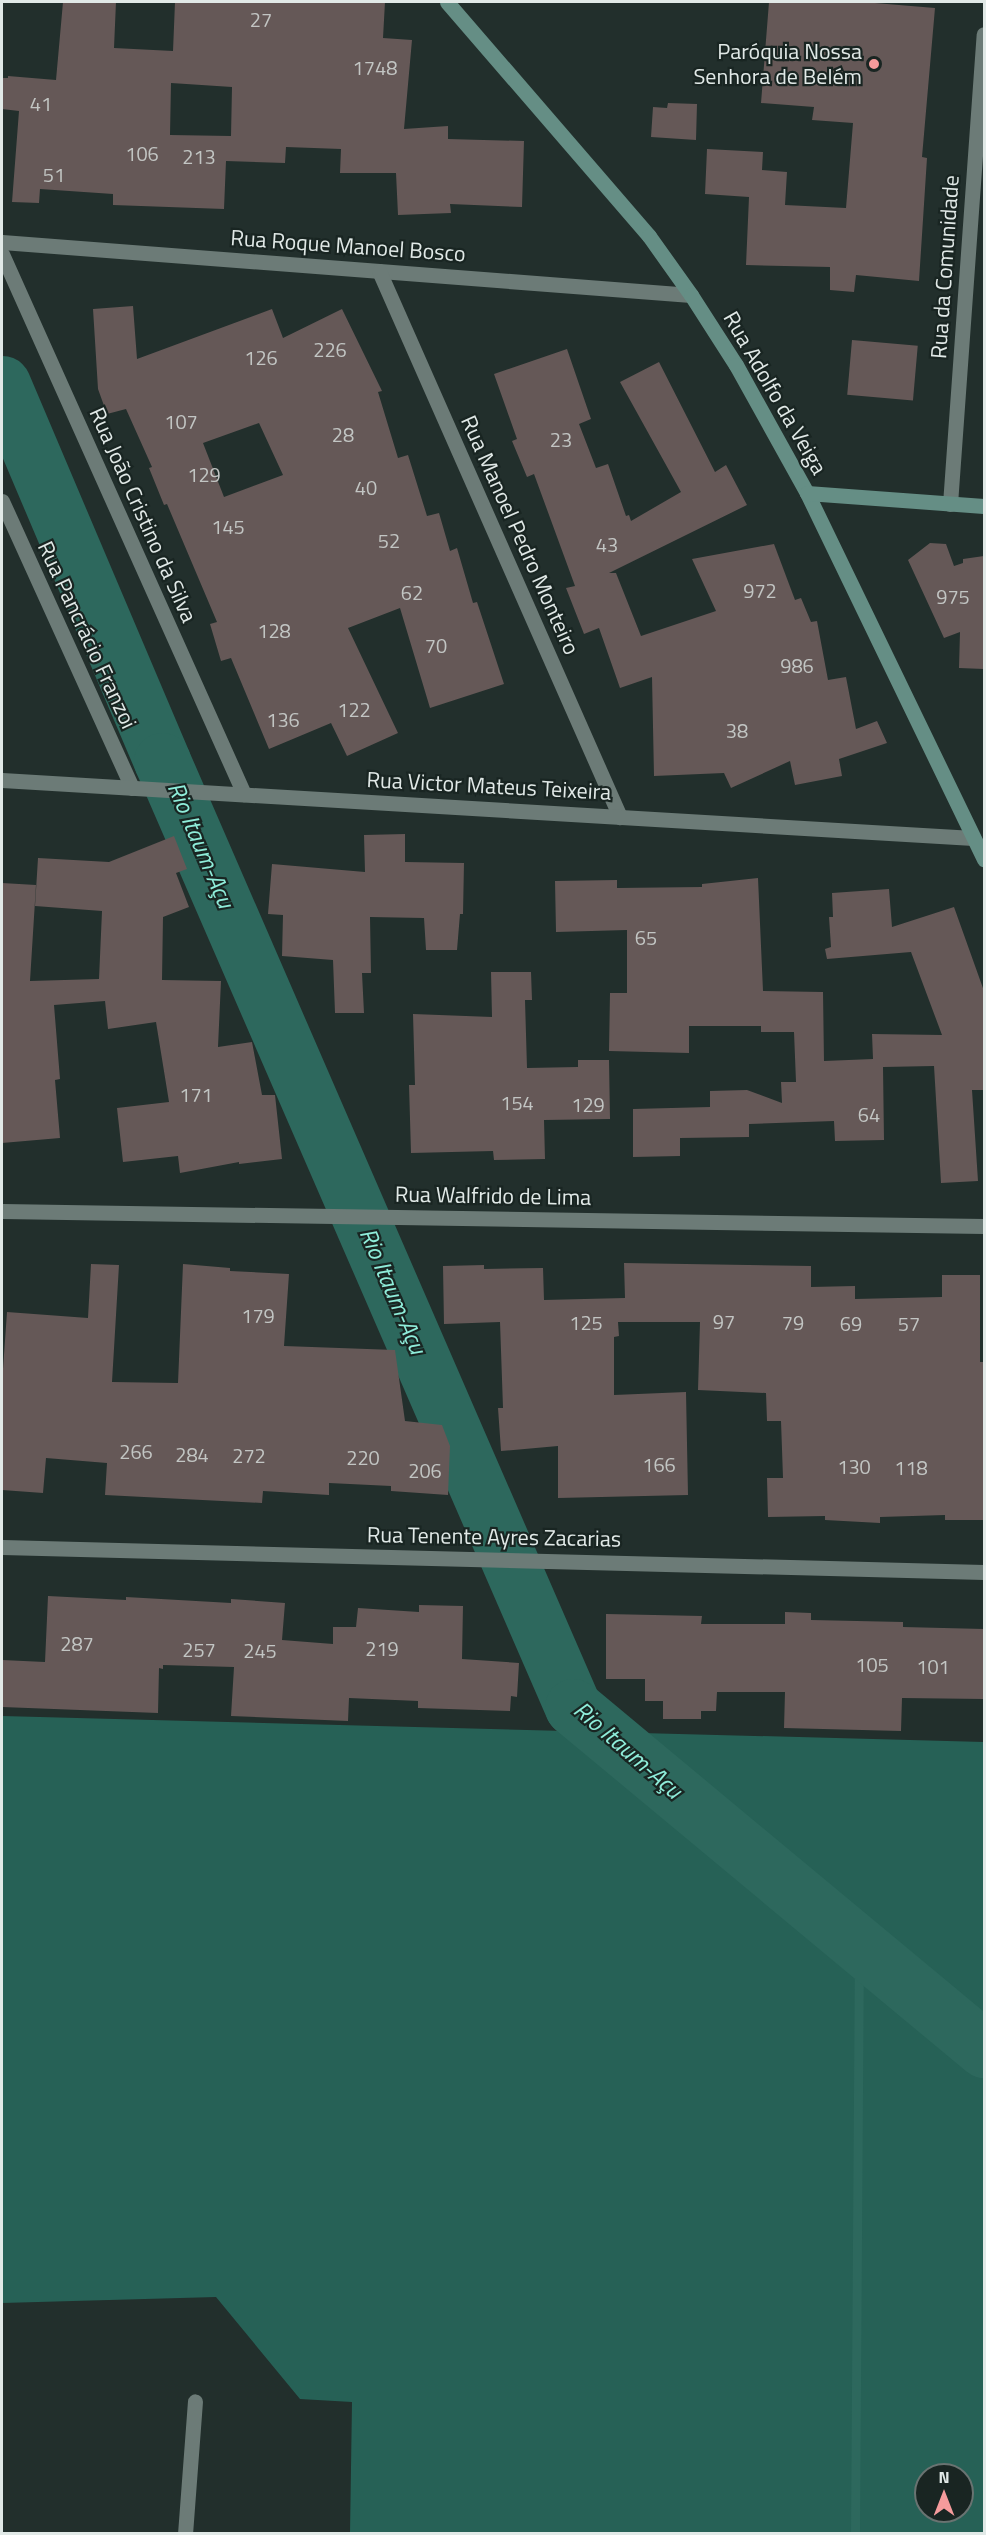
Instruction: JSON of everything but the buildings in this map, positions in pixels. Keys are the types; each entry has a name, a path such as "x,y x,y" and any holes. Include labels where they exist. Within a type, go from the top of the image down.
{"street":[{"name":"Rua Adolfo da Veiga","path":"447,2 649,236 691,295 736,365 807,493 979,838 984,858"},
{"name":"Rua da Comunidade","path":"950,504 984,34"},
{"name":"Rua Roque Manoel Bosco","path":"2,242 691,295"},
{"name":"Rua João Cristino da Silva","path":"2,254 244,794"},
{"name":"Rua Manoel Pedro Monteiro","path":"379,271 620,816"},
{"path":"807,493 984,506"},
{"name":"Rua Pancrácio Franzoi","path":"2,501 132,788"},
{"name":"Rua Victor Mateus Teixeira","path":"2,780 979,838"},
{"name":"Rua Walfrido de Lima","path":"2,1211 984,1226"},
{"name":"Rua Tenente Ayres Zacarias","path":"2,1547 984,1572"},
{"path":"185,2534 195,2401"}],"green space":[{"path":"2,1716 984,1742 984,2533 350,2533 352,2402 300,2399 216,2297 2,2303"}],"waterway":[{"name":"Rio Itaum-Açu","path":"2,384 162,761 573,1707 984,2049"},
{"path":"855,2534 859,1945"}],"place":[{"name":"Paróquia Nossa Senhora de Belém","path":"874,64"}]}
